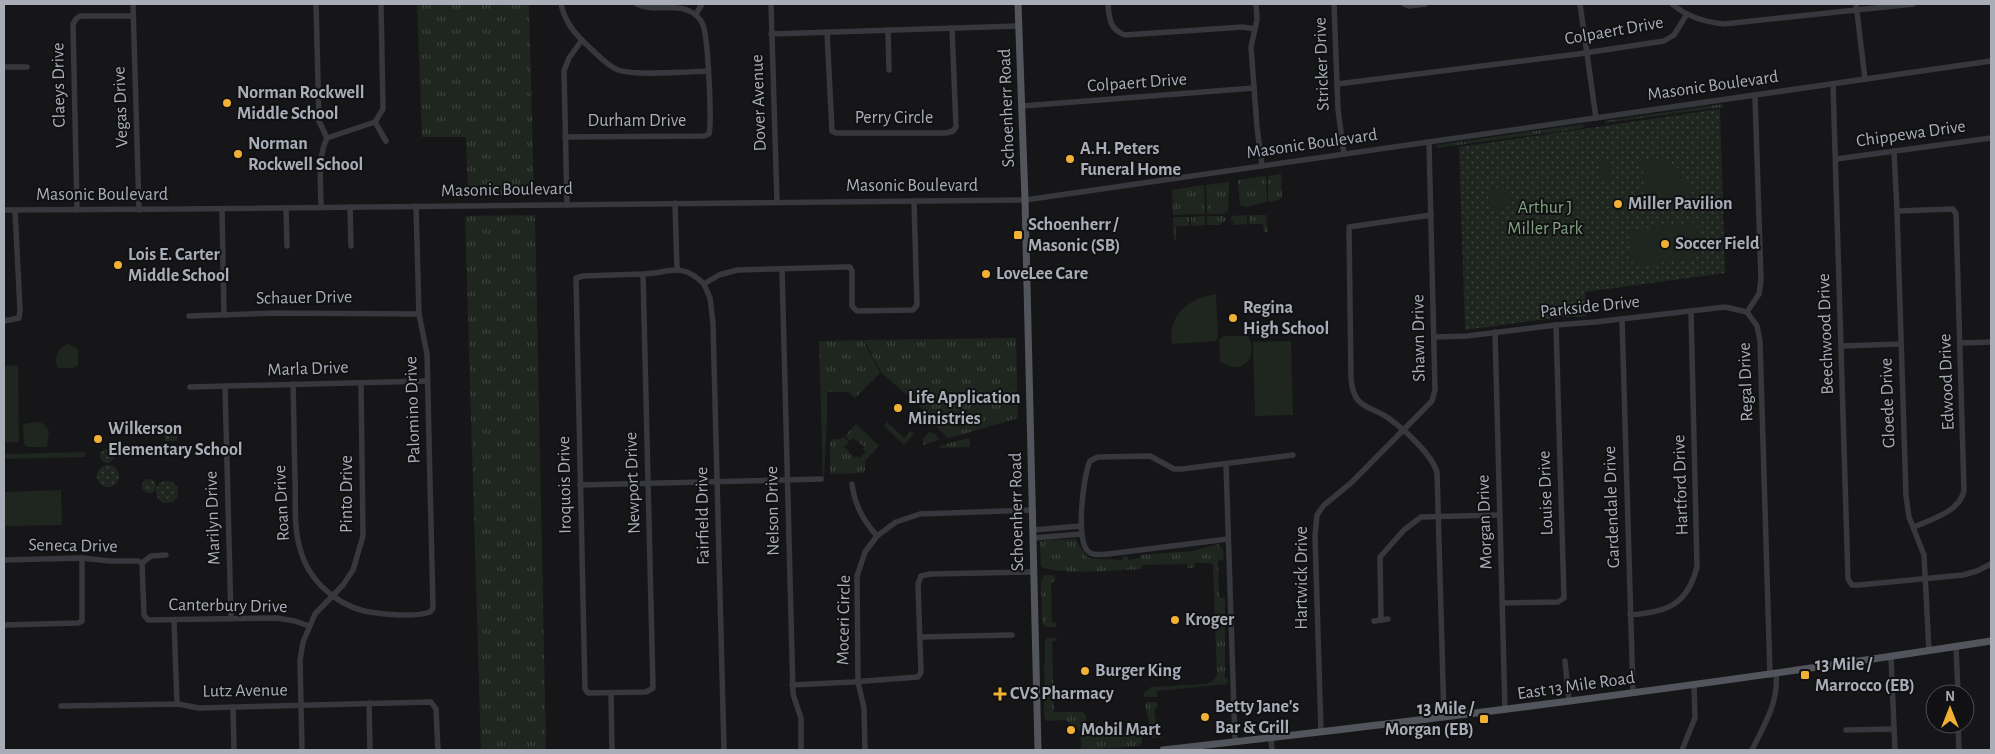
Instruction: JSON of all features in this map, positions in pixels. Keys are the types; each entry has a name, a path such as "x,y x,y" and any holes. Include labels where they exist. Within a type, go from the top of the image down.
{"main road":[{"name":"Schoenherr Road","path":"1018,4 1025,200 1038,750"},
{"name":"East 13 Mile Road","path":"1162,750 1202,748 1235,742 1569,702 1891,657 1991,641"}],"street":[{"name":"Vegas Drive","path":"133,4 139,210"},
{"path":"316,4 319,120 327,138"},
{"path":"321,207 320,161 327,138 375,122 381,115 384,105 381,4"},
{"path":"561,4 567,22 582,40 611,66 626,72 708,71 706,33 701,20 696,14 682,8 648,8 637,4"},
{"path":"696,14 702,4"},
{"name":"Dover Avenue","path":"771,4 777,202"},
{"path":"1108,4 1113,28 1125,35 1243,27 1255,29"},
{"path":"1256,4 1257,20 1251,47 1262,166"},
{"name":"Stricker Drive","path":"1334,4 1338,110 1344,154"},
{"path":"1405,4 1425,4"},
{"path":"1580,4 1596,118"},
{"path":"1672,4 1687,14"},
{"name":"Colpaert Drive","path":"1337,84 1586,53 1670,39 1687,14 1706,22 1724,24 1857,7 1913,4"},
{"path":"1857,7 1865,79"},
{"name":"Claeys Drive","path":"77,210 72,24 80,16 133,16"},
{"path":"771,34 1019,26"},
{"name":"Perry Circle","path":"827,32 832,131 836,133 946,132 953,131 956,123 952,28"},
{"path":"888,30 889,70"},
{"path":"567,205 564,71 569,58 582,40"},
{"name":"Masonic Boulevard","path":"4,210 1025,200 1991,61"},
{"path":"4,67 27,67"},
{"name":"Durham Drive","path":"565,137 704,136 709,134 708,71"},
{"name":"Beechwood Drive","path":"1833,84 1850,583 1859,585 1925,578"},
{"name":"Colpaert Drive","path":"1022,106 1254,88"},
{"path":"1747,312 1759,294 1762,280 1755,96"},
{"path":"375,122 386,141"},
{"name":"Chippewa Drive","path":"1836,159 1991,138"},
{"name":"Shawn Drive","path":"1402,430 1432,401 1436,382 1428,142"},
{"name":"Gloede Drive","path":"1894,151 1907,511 1922,548 1929,651"},
{"path":"643,274 677,269 690,273 704,284 715,276 733,270 850,267 852,271 852,306 857,310 911,310 916,308 914,201"},
{"path":"675,203 677,269"},
{"name":"Palomino Drive","path":"332,596 353,608 371,613 430,612 433,608 428,381 426,344 419,314 416,206"},
{"path":"350,207 351,246"},
{"path":"286,208 287,246"},
{"path":"222,209 224,316"},
{"name":"Edwood Drive","path":"1897,211 1952,209 1956,214 1961,343 1963,496 1951,510 1914,527"},
{"path":"4,322 19,318 21,301 15,238 15,210"},
{"path":"1431,215 1353,225 1348,229 1352,387 1357,397 1367,408 1390,420 1402,430 1430,458 1437,472 1444,717"},
{"name":"Nelson Drive","path":"782,269 792,685 793,697 801,718 801,750"},
{"name":"Iroquois Drive","path":"611,693 586,693 576,278 583,276 643,274"},
{"name":"Newport Drive","path":"611,693 646,692 652,690 654,673 643,274"},
{"name":"Fairfield Drive","path":"704,284 712,304 713,323 724,750"},
{"name":"Parkside Drive","path":"1435,337 1467,336 1725,307 1747,312"},
{"name":"Hartford Drive","path":"1630,615 1654,613 1673,605 1688,590 1697,567 1691,311"},
{"name":"Regal Drive","path":"1747,312 1757,326 1760,341 1773,674 1777,687 1775,700 1752,750"},
{"name":"Schauer Drive","path":"188,316 276,313 419,314"},
{"name":"Gardendale Drive","path":"1622,319 1633,693"},
{"name":"Louise Drive","path":"1503,604 1558,602 1564,598 1556,325"},
{"name":"Morgan Drive","path":"1495,332 1505,710"},
{"path":"1961,343 1991,342"},
{"path":"1842,346 1900,344"},
{"name":"Marla Drive","path":"190,387 428,381"},
{"name":"Pinto Drive","path":"332,596 353,570 363,536 361,382"},
{"name":"Roan Drive","path":"293,384 300,552 310,571 332,596"},
{"name":"Marilyn Drive","path":"224,386 231,619"},
{"name":"Hartwick Drive","path":"1321,732 1315,523 1324,504 1352,482 1402,430"},
{"path":"1228,539 1092,554 1084,547 1081,534 1087,467 1093,458 1098,457 1150,456 1174,469 1293,455"},
{"path":"1226,464 1235,742"},
{"path":"580,485 821,478"},
{"path":"852,484 855,502 861,516 878,536"},
{"name":"Moceri Circle","path":"865,750 864,708 858,682 856,580 862,560 878,536 896,522 920,514 1033,510"},
{"path":"1381,620 1379,567 1382,553 1417,518 1500,514"},
{"path":"1033,534 1081,526"},
{"path":"1033,534 1081,534"},
{"path":"142,563 151,556 166,555"},
{"path":"4,624 82,621 82,558"},
{"name":"Seneca Drive","path":"4,560 82,558 138,561 142,563"},
{"name":"Canterbury Drive","path":"142,563 144,615 147,619 277,618 295,621 308,626"},
{"path":"1925,578 1970,574 1991,564"},
{"path":"792,685 916,678 920,675 918,581 921,576 930,574 1034,572"},
{"path":"302,750 301,652 308,626 315,614 332,596"},
{"path":"1374,621 1388,619"},
{"path":"174,620 176,704"},
{"path":"920,637 1012,635"},
{"path":"1956,646 1958,684"},
{"path":"1891,657 1895,750"},
{"path":"1565,661 1569,702"},
{"path":"1682,750 1695,718 1694,685"},
{"path":"611,693 612,750"},
{"name":"Lutz Avenue","path":"61,706 176,704 200,708 431,702 435,706 436,711 438,750"},
{"path":"369,703 370,750"},
{"path":"233,707 234,750"},
{"path":"1846,730 1894,728"},
{"path":"1958,734 1959,750"},
{"path":"1271,738 1272,750"}],"green space":[{"path":"417,4 529,4 534,195 468,196 466,137 422,137"},
{"path":"1722,104 1723,107 1605,123 1605,121"},
{"name":"Arthur J Miller Park","path":"1720,109 1725,273 1585,292 1586,317 1562,317 1465,330 1459,147"},
{"path":"1584,124 1583,128 1436,148 1437,145"},
{"path":"1649,159 1667,162 1679,169 1686,180 1691,197 1657,200 1656,202 1646,198 1642,192 1642,189 1644,189 1642,160"},
{"path":"1599,160 1611,160 1612,181 1600,182"},
{"path":"1281,174 1282,197 1279,200 1268,202 1268,176"},
{"path":"1266,176 1267,202 1245,207 1240,205 1238,180"},
{"path":"1229,182 1227,213 1225,211 1225,214 1207,214 1206,185"},
{"path":"1204,185 1205,214 1173,215 1172,190"},
{"path":"1503,187 1511,195 1511,206 1500,209 1500,211 1494,211 1489,203 1491,192"},
{"path":"535,215 546,750 481,750 465,216"},
{"path":"1247,215 1247,224 1234,225 1233,221 1230,220 1232,216"},
{"path":"1249,215 1266,215 1268,232 1264,232 1263,224 1249,224"},
{"path":"1205,216 1205,225 1191,226 1191,217"},
{"path":"1207,216 1224,216 1226,220 1220,225 1207,225"},
{"path":"1173,217 1189,217 1189,226 1176,226 1176,240 1174,240"},
{"name":"Soccer Field","path":"1697,222 1702,256 1633,267 1629,231"},
{"path":"1216,294 1218,338 1215,341 1172,344 1171,333 1173,324 1182,309 1197,299"},
{"path":"1224,336 1248,336 1252,347 1250,357 1244,365 1232,367 1220,362 1219,340"},
{"path":"1016,338 1018,418 950,438 936,426 942,425 943,416 936,414 930,416 881,372 864,340"},
{"path":"863,340 880,373 855,398 848,392 827,392 823,481 819,341"},
{"path":"1291,341 1293,415 1255,416 1253,342"},
{"path":"68,344 78,349 78,365 73,368 58,368 56,361 57,353 64,345"},
{"path":"18,365 19,442 4,442 4,366"},
{"path":"38,422 44,424 49,431 47,447 27,447 24,444 23,424"},
{"path":"887,422 904,438 911,431 914,434 904,445 884,426"},
{"path":"856,424 879,446 865,461 863,473 830,474 830,443 833,439 844,437 849,442 844,447 855,458 857,456 859,458 866,452 863,449 865,447 853,438 850,441 845,436"},
{"path":"177,432 177,441 165,441 164,434"},
{"path":"929,432 935,434 939,440 923,445 923,439"},
{"path":"968,438 970,440 970,447 940,448 939,446"},
{"path":"107,449 112,451 114,456 112,461 107,463 102,461 100,456 102,451"},
{"path":"85,452 85,457 4,459 4,454"},
{"path":"108,465 116,468 119,476 116,484 108,487 100,484 97,476 100,468"},
{"path":"149,479 154,481 156,486 154,491 149,493 144,491 142,486 144,481"},
{"path":"167,481 175,484 178,492 175,500 167,503 159,500 156,492 159,484"},
{"path":"61,490 62,525 4,526 4,492"},
{"path":"1076,539 1088,558 1122,560 1123,557 1128,556 1128,560 1140,558 1140,555 1192,551 1218,544 1223,550 1224,559 1218,561 1219,597 1225,598 1225,678 1228,679 1227,684 1157,691 1157,697 1144,697 1144,693 1151,687 1207,684 1212,682 1217,675 1213,565 1210,563 1195,563 1194,568 1187,568 1187,564 1142,565 1142,569 1089,572 1060,571 1041,566 1040,542 1043,540"},
{"path":"1045,575 1053,575 1055,577 1055,581 1051,583 1052,622 1056,623 1056,627 1047,627 1042,624 1041,581"},
{"path":"1047,638 1056,638 1057,640 1052,642 1054,712 1083,712 1086,715 1087,734 1135,733 1137,729 1141,732 1142,743 1139,746 1083,750 1081,748 1080,731 1065,720 1046,721 1044,715 1045,641"},
{"path":"1147,671 1169,671 1171,678 1169,680 1167,676 1149,676 1148,680"},
{"path":"1147,702 1157,702 1157,708 1154,710 1158,735 1164,737 1152,738 1145,705"}],"place":[{"name":"Norman Rockwell Middle School","path":"227,103"},
{"name":"Norman Rockwell School","path":"238,154"},
{"name":"A.H. Peters Funeral Home","path":"1070,159"},
{"name":"Miller Pavilion","path":"1618,204"},
{"name":"Schoenherr / Masonic (SB)","path":"1018,235"},
{"name":"Soccer Field","path":"1665,244"},
{"name":"Lois E. Carter Middle School","path":"118,265"},
{"name":"LoveLee Care","path":"986,274"},
{"name":"Regina High School","path":"1233,318"},
{"name":"Life Application Ministries","path":"898,408"},
{"name":"Wilkerson Elementary School","path":"98,439"},
{"name":"Kroger","path":"1175,620"},
{"name":"Burger King","path":"1085,671"},
{"name":"13 Mile / Marrocco (EB)","path":"1805,675"},
{"name":"CVS Pharmacy","path":"1000,694"},
{"name":"Betty Jane's Bar & Grill","path":"1205,717"},
{"name":"13 Mile / Morgan (EB)","path":"1484,719"},
{"name":"Mobil Mart","path":"1071,730"}]}
